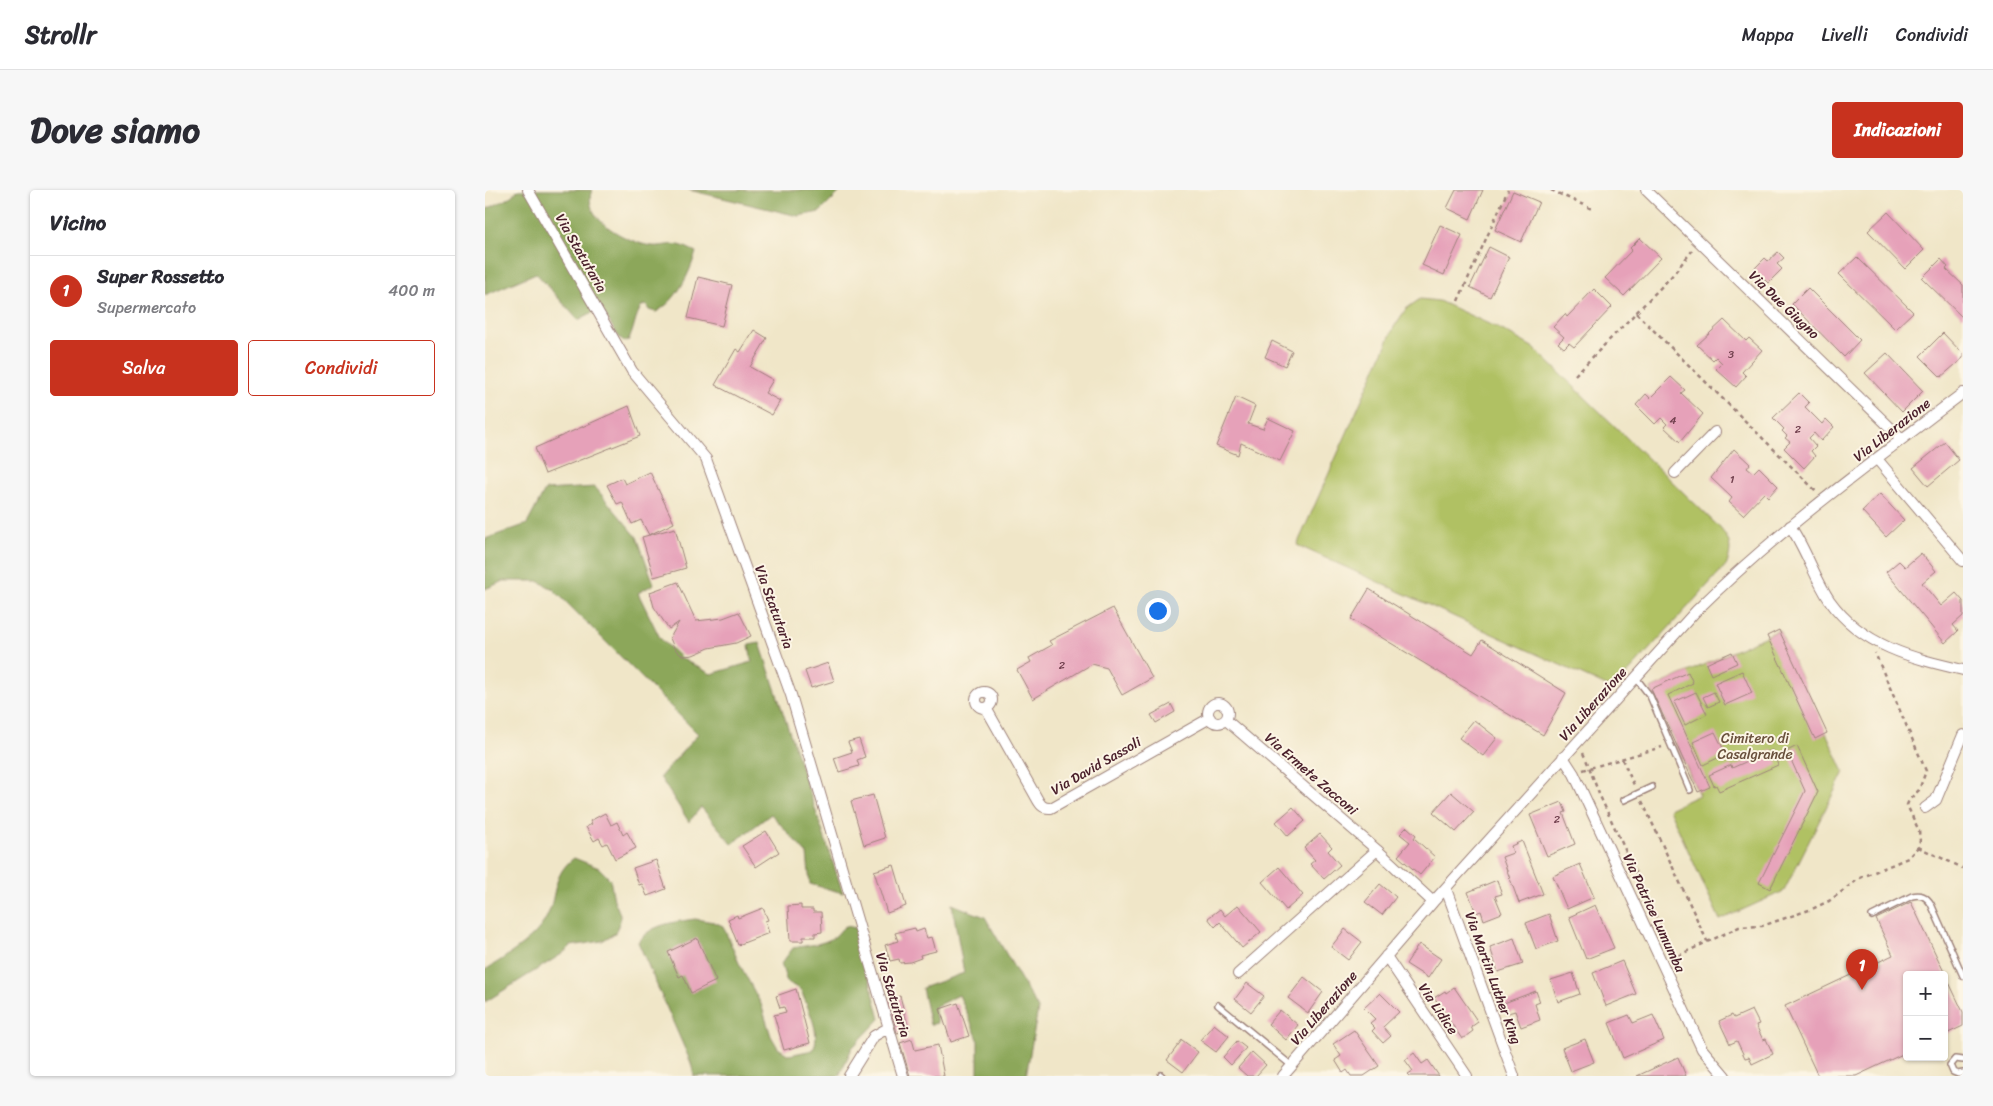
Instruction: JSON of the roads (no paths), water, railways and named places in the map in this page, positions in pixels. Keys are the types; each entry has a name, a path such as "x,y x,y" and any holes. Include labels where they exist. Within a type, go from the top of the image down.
{"street":[{"name":"Via Statutaria","path":"529,190 632,371 706,459 791,695 903,1076"},
{"name":"Via Due Giugno","path":"1646,190 1902,439"},
{"name":"Via Liberazione","path":"1283,1076 1433,902 1701,606 1731,576 1790,526 1963,393"},
{"path":"1675,473 1715,432"},
{"path":"1877,459 1963,561"},
{"path":"1790,526 1829,600 1841,615 1861,632 1875,642 1904,655 1963,670"},
{"path":"1218,702 1224,704 1228,710 1226,720 1217,723 1210,718 1208,714 1210,707 1218,702"},
{"name":"Via David Sassoli","path":"986,708 1035,795 1042,806 1047,808 1051,808 1210,718"},
{"name":"Via Ermete Zacconi","path":"1226,720 1377,850 1433,902"},
{"path":"1925,808 1936,800 1963,735"},
{"name":"Via Patrice Lumumba","path":"1563,758 1574,774 1702,1049 1725,1076"},
{"path":"1238,974 1377,850"},
{"name":"Via Martin Luther King","path":"1446,888 1514,1076"},
{"name":"Via Lidice","path":"1386,956 1467,1076"},
{"path":"849,1076 874,1036 888,1028"}],"lane":[{"path":"1636,678 1650,696 1690,790"},
{"path":"1624,800 1652,787"},
{"path":"1872,916 1917,894 1924,897 1931,904 1963,976"},
{"path":"1219,1005 1292,1066"},
{"path":"1960,1074 1951,1070 1951,1062 1955,1059 1963,1059"}],"place":[{"name":"Super Rossetto","path":"1862,990"}],"park label":[{"name":"Cimitero di Casalgrande","path":"1755,746"}]}
